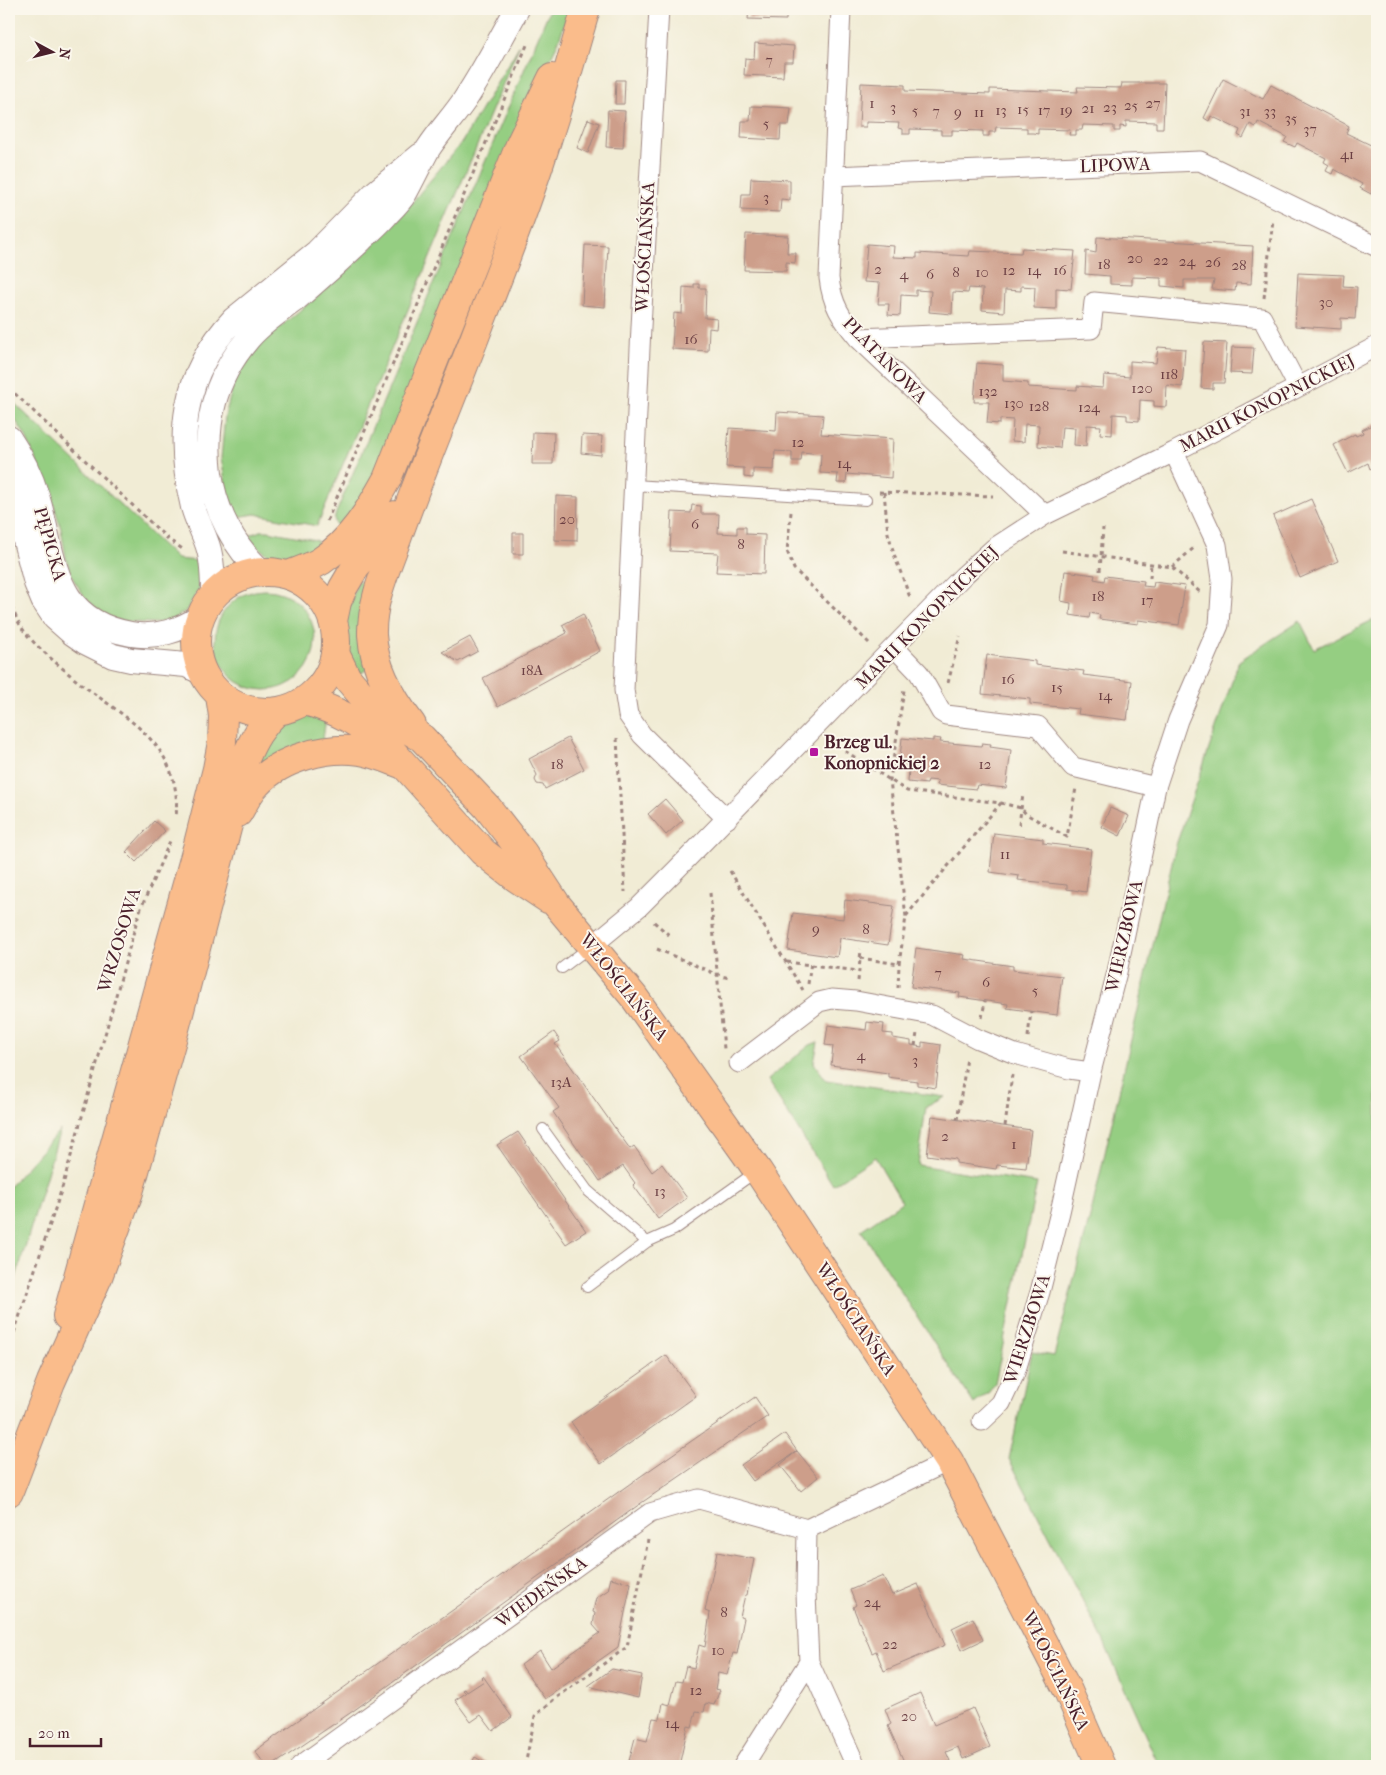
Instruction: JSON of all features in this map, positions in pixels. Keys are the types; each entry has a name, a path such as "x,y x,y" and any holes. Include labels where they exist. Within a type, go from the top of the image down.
{"main road":[{"path":"422,738 395,703 382,676 372,636 374,613 382,581 422,467 481,321 548,138 586,9"},
{"path":"288,575 319,562 340,548 373,505 387,479 521,142 586,9"},
{"path":"333,622 337,602 343,588 356,566 384,534 399,511 422,467"},
{"path":"262,572 288,575 303,582 316,593 326,606 335,632 335,653 331,667 325,680 316,691 296,706 276,712 247,710 232,704 220,696 202,673 197,659 196,631 206,607 223,586 248,574 262,572"},
{"name":"WŁOŚCIAŃSKA","path":"335,653 347,678 360,693 387,716 422,738 487,807 523,853 557,905 593,945 634,997 758,1171 949,1461 1068,1692 1102,1766"},
{"path":"51,1382 72,1291 197,848 217,769 222,742 223,716 220,696"},
{"name":"WŁOŚCIAŃSKA","path":"305,701 344,715 374,735 388,747 484,852 515,877 557,905"},
{"path":"9,1492 51,1382 98,1277 129,1192 175,1029 248,750 263,724 276,712"},
{"path":"228,829 257,784 289,763 308,754 343,750 361,751 402,764"}],"street":[{"path":"262,572 249,561 238,547 224,521 216,499 208,455 209,424 218,388 248,339 258,328 323,276 386,216 404,194 428,149 464,101 517,9"},
{"name":"WŁOŚCIAŃSKA","path":"659,9 624,690 628,715 642,735 727,819"},
{"name":"PLATANOWA","path":"840,9 829,278 830,291 837,311 858,338 1045,515"},
{"path":"206,607 211,562 209,549 194,510 185,468 184,444 188,403 203,364 223,331 234,319 317,252 391,178 428,149"},
{"name":"LIPOWA","path":"833,176 1200,161 1377,247"},
{"path":"858,338 1092,328 1094,302 1262,318 1298,387"},
{"name":"MARII KONOPNICKIEJ","path":"593,945 639,907 895,648 963,576 994,548 1045,515 1174,452 1377,346"},
{"name":"PĘPICKA","path":"9,438 19,453 37,496 56,574 64,591 78,608 92,620 106,627 137,635 174,631 186,627 206,607"},
{"name":"WIERZBOWA","path":"982,1421 1001,1403 1015,1373 1040,1292 1091,1072 1117,972 1156,787 1178,720 1219,625 1222,579 1216,545 1174,452"},
{"name":"PĘPICKA","path":"9,479 36,583 43,600 55,618 85,642 113,656 131,660 186,665 202,673"},
{"path":"895,648 918,674 941,712 946,715 1038,726 1073,767 1156,787"},
{"path":"732,1059 813,999 832,999 856,1001 932,1015 971,1035 1015,1054 1069,1069 1091,1072"},
{"path":"856,1766 809,1662 806,1594 807,1529 949,1461"},
{"name":"WIEDEŃSKA","path":"300,1766 650,1513 699,1500 807,1529"},
{"path":"744,1766 809,1662"}],"lane":[{"path":"634,485 866,500"},
{"path":"562,968 593,945"},
{"path":"543,1129 587,1190 647,1242"},
{"path":"587,1287 647,1242 674,1230 758,1171"}],"path":[{"path":"324,526 528,42"},
{"path":"1262,318 1275,198"},
{"path":"9,388 168,539 183,550 191,549"},
{"path":"866,500 869,491 1000,496"},
{"path":"884,492 888,533 914,606"},
{"path":"792,496 787,552 792,564 817,593 874,648"},
{"path":"1100,571 1103,528"},
{"path":"1172,567 1199,543"},
{"path":"1062,552 1172,567 1207,598"},
{"path":"1150,578 1151,564"},
{"path":"9,599 19,624 40,649 86,688 129,718 156,743 171,771 178,802 175,826"},
{"path":"941,712 960,636"},
{"path":"897,1009 899,964 906,917 890,780 904,689"},
{"path":"625,892 617,724 628,715"},
{"path":"845,751 907,791 1001,803 1021,808 1026,814 1067,837 1080,769"},
{"path":"1019,825 1023,794"},
{"path":"906,917 1001,803"},
{"name":"WRZOSOWA","path":"9,1348 62,1188 139,913 173,833"},
{"path":"730,871 787,962 813,999"},
{"path":"710,893 718,975 732,1059"},
{"path":"648,916 669,935"},
{"path":"658,949 729,978"},
{"path":"856,1001 861,949"},
{"path":"860,958 899,964"},
{"path":"787,962 858,971"},
{"path":"810,964 813,999"},
{"path":"957,1120 971,1035"},
{"path":"1005,1126 1015,1054"},
{"path":"525,1766 535,1716 552,1701 627,1647 654,1512"}],"green space":[{"path":"550,9 570,9 557,45 529,102 385,467 341,531 335,523 336,513"},
{"path":"519,46 317,526 255,514 238,517 228,498 221,458 225,416 234,382 251,351 346,272 390,229 462,142"},
{"path":"9,398 177,559 199,561 203,577 199,590 186,611 170,621 154,623 131,622 106,618 87,600 73,579 51,495 25,435 9,410"},
{"path":"260,531 316,540 323,548 291,558 275,558 267,554 247,537"},
{"path":"358,581 368,586 370,667 357,676 349,654 345,618"},
{"path":"265,590 284,594 301,604 311,621 315,640 311,659 301,676 284,686 265,690 246,686 229,676 219,659 215,640 219,621 229,604 246,594"},
{"path":"1377,618 1377,1766 1159,1766 1102,1638 1009,1459 1032,1352 1054,1356 1092,1209 1176,845 1239,661 1300,621 1314,649"},
{"path":"308,715 326,718 323,739 252,776 260,747 285,720"},
{"path":"818,1042 814,1063 826,1080 945,1097 926,1107 918,1165 1037,1183 995,1383 989,1392 974,1404 861,1230 902,1202 875,1157 833,1185 767,1080 810,1045"},
{"path":"60,1130 9,1301 9,1187"}],"building":[{"path":"749,9 786,9 786,20 748,19"},
{"path":"755,43 794,46 793,62 784,62 783,77 744,75 745,58 754,59"},
{"path":"1223,79 1263,99 1271,85 1349,126 1346,133 1377,148 1377,191 1373,189 1371,194 1360,188 1362,184 1334,169 1332,174 1326,171 1329,165 1324,162 1326,158 1297,143 1295,147 1284,142 1287,137 1258,122 1256,127 1250,124 1243,138 1238,135 1240,130 1211,116 1209,121 1204,118"},
{"path":"616,80 625,80 624,104 615,104"},
{"path":"861,83 905,85 905,91 990,94 990,89 1078,92 1077,87 1121,88 1122,83 1165,83 1163,128 1156,128 1156,122 1126,121 1126,127 1120,126 1120,131 1114,131 1114,126 1083,125 1082,130 1076,130 1076,135 1069,135 1070,130 1038,129 1038,134 1027,133 1027,128 996,127 995,132 989,132 989,136 983,136 983,131 952,130 952,135 941,135 941,130 910,129 910,134 903,134 903,129 898,128 899,123 866,122 866,127 859,127"},
{"path":"751,106 791,108 789,125 781,125 780,140 741,138 742,121 750,121"},
{"path":"608,110 625,111 623,148 606,147"},
{"path":"588,119 599,123 588,153 577,148"},
{"path":"751,178 790,180 790,200 781,199 780,212 741,210 742,194 750,194"},
{"path":"746,234 788,236 787,253 796,253 795,263 786,262 786,271 744,270"},
{"path":"1097,237 1253,246 1251,284 1236,283 1235,291 1212,289 1214,280 1184,280 1184,288 1161,286 1161,278 1132,277 1132,285 1110,284 1110,276 1085,274 1086,251 1096,253"},
{"path":"867,244 894,246 893,257 917,258 917,253 969,256 970,251 1021,253 1022,248 1075,251 1071,289 1056,288 1056,309 1034,308 1035,287 1021,286 1021,291 1005,290 1004,312 982,310 983,289 969,288 968,293 953,292 952,314 929,312 931,291 916,290 916,296 901,295 900,316 888,315 889,304 878,304 880,283 864,282"},
{"path":"585,245 608,246 605,307 582,305"},
{"path":"1298,273 1344,275 1343,286 1357,287 1355,319 1341,318 1341,329 1295,326"},
{"path":"694,284 699,284 699,288 706,288 705,318 717,319 716,329 709,328 708,351 672,349 674,313 682,314 683,287 694,288"},
{"path":"1204,342 1227,343 1224,383 1213,383 1213,389 1201,388"},
{"path":"1158,347 1185,349 1182,387 1167,385 1166,407 1154,406 1154,401 1140,400 1139,421 1127,420 1127,415 1113,414 1112,435 1100,434 1101,426 1087,425 1086,446 1074,445 1075,428 1062,427 1060,448 1038,446 1039,425 1025,424 1024,442 1012,441 1013,420 1000,419 1000,424 987,423 989,402 974,402 977,363 1003,365 1003,381 1028,383 1028,387 1077,390 1077,386 1103,388 1104,375 1130,377 1130,361 1156,363"},
{"path":"1232,347 1254,348 1252,374 1230,373"},
{"path":"777,412 823,415 821,434 893,439 891,478 847,474 846,483 837,483 838,474 820,473 821,454 802,452 801,461 792,461 792,452 775,451 774,470 753,469 753,478 744,477 744,468 726,467 729,428 776,431"},
{"path":"1376,423 1377,465 1370,469 1368,463 1348,473 1334,445 1355,434 1356,436 1363,433 1362,430"},
{"path":"533,432 554,433 553,464 532,464"},
{"path":"582,435 602,436 601,455 581,453"},
{"path":"556,496 578,497 577,541 555,540"},
{"path":"1311,499 1338,561 1300,578 1273,516"},
{"path":"692,505 701,506 701,514 719,514 718,533 737,534 737,527 746,527 746,534 765,535 764,574 716,572 718,553 670,551 672,512 691,513"},
{"path":"513,533 523,533 523,554 513,554"},
{"path":"1065,571 1095,575 1094,579 1104,581 1105,576 1144,581 1143,586 1153,587 1154,582 1185,586 1179,625 1138,620 1138,624 1099,619 1100,615 1090,613 1089,618 1070,615 1071,603 1061,601"},
{"path":"583,614 600,651 498,707 483,678 567,633 562,625"},
{"path":"470,637 478,651 458,662 442,652"},
{"path":"987,655 1035,661 1035,665 1084,671 1083,675 1132,681 1127,720 1078,714 1079,709 1030,704 1030,699 982,694"},
{"path":"568,738 584,769 545,789 543,785 537,784 535,780 537,775 529,759"},
{"path":"902,738 933,741 933,738 941,739 940,742 981,746 982,743 991,744 990,747 1011,750 1006,788 977,785 976,789 937,785 938,781 928,780 927,784 908,782 909,769 899,768"},
{"path":"665,799 683,820 666,835 648,814"},
{"path":"1110,808 1129,816 1120,836 1102,827"},
{"path":"154,821 165,831 136,862 126,852"},
{"path":"994,833 1043,839 1043,843 1091,849 1086,892 1067,889 1067,885 1018,880 1019,876 990,872"},
{"path":"845,900 894,906 888,945 840,938 837,957 788,950 793,913 843,919"},
{"path":"916,948 965,955 964,959 1013,966 1013,970 1062,976 1057,1015 1007,1008 1008,1004 959,997 960,993 911,987"},
{"path":"867,1022 884,1024 883,1033 893,1034 893,1038 911,1041 911,1045 922,1047 922,1042 941,1045 936,1088 917,1085 917,1081 888,1077 888,1073 831,1065 833,1046 825,1045 828,1025 866,1030"},
{"path":"554,1032 560,1041 555,1044 630,1149 634,1146 652,1172 662,1164 687,1198 658,1219 633,1185 635,1183 623,1166 600,1181 553,1112 559,1108 521,1056"},
{"path":"932,1116 1031,1130 1026,1168 997,1165 996,1169 956,1163 956,1159 927,1155"},
{"path":"518,1132 586,1231 566,1244 497,1145"},
{"path":"666,1355 696,1396 601,1464 571,1422"},
{"path":"755,1397 768,1416 644,1501 353,1711 272,1766 266,1766 255,1751 631,1483"},
{"path":"785,1434 797,1451 753,1481 741,1465"},
{"path":"797,1451 818,1477 801,1491 780,1465"},
{"path":"717,1552 754,1559 747,1595 745,1595 740,1617 744,1618 737,1654 733,1653 727,1675 718,1673 715,1689 720,1690 714,1705 706,1703 704,1712 696,1711 692,1727 688,1726 679,1766 635,1766 636,1763 629,1761 635,1738 647,1741 653,1718 660,1719 663,1703 670,1705 676,1681 682,1682 686,1666 694,1668 699,1645 705,1647 710,1613 705,1611"},
{"path":"883,1576 892,1595 918,1584 945,1645 884,1671 876,1651 872,1653 853,1607 856,1605 850,1590"},
{"path":"611,1578 631,1583 618,1647 545,1699 521,1665 540,1651 551,1668 600,1633 593,1625 595,1613 593,1612 596,1598 608,1590"},
{"path":"973,1618 983,1640 962,1650 952,1628"},
{"path":"612,1669 642,1675 638,1698 588,1686"},
{"path":"483,1676 512,1717 493,1731 481,1715 471,1722 455,1700 466,1693 463,1690 465,1689 467,1692 484,1681 481,1678"},
{"path":"920,1693 934,1725 973,1708 990,1747 963,1759 958,1747 946,1752 950,1761 938,1766 906,1766 888,1726 891,1724 885,1709"},
{"path":"475,1757 491,1766 470,1766"}],"place":[{"name":"Brzeg ul. Konopnickiej 2","path":"814,752"}]}
